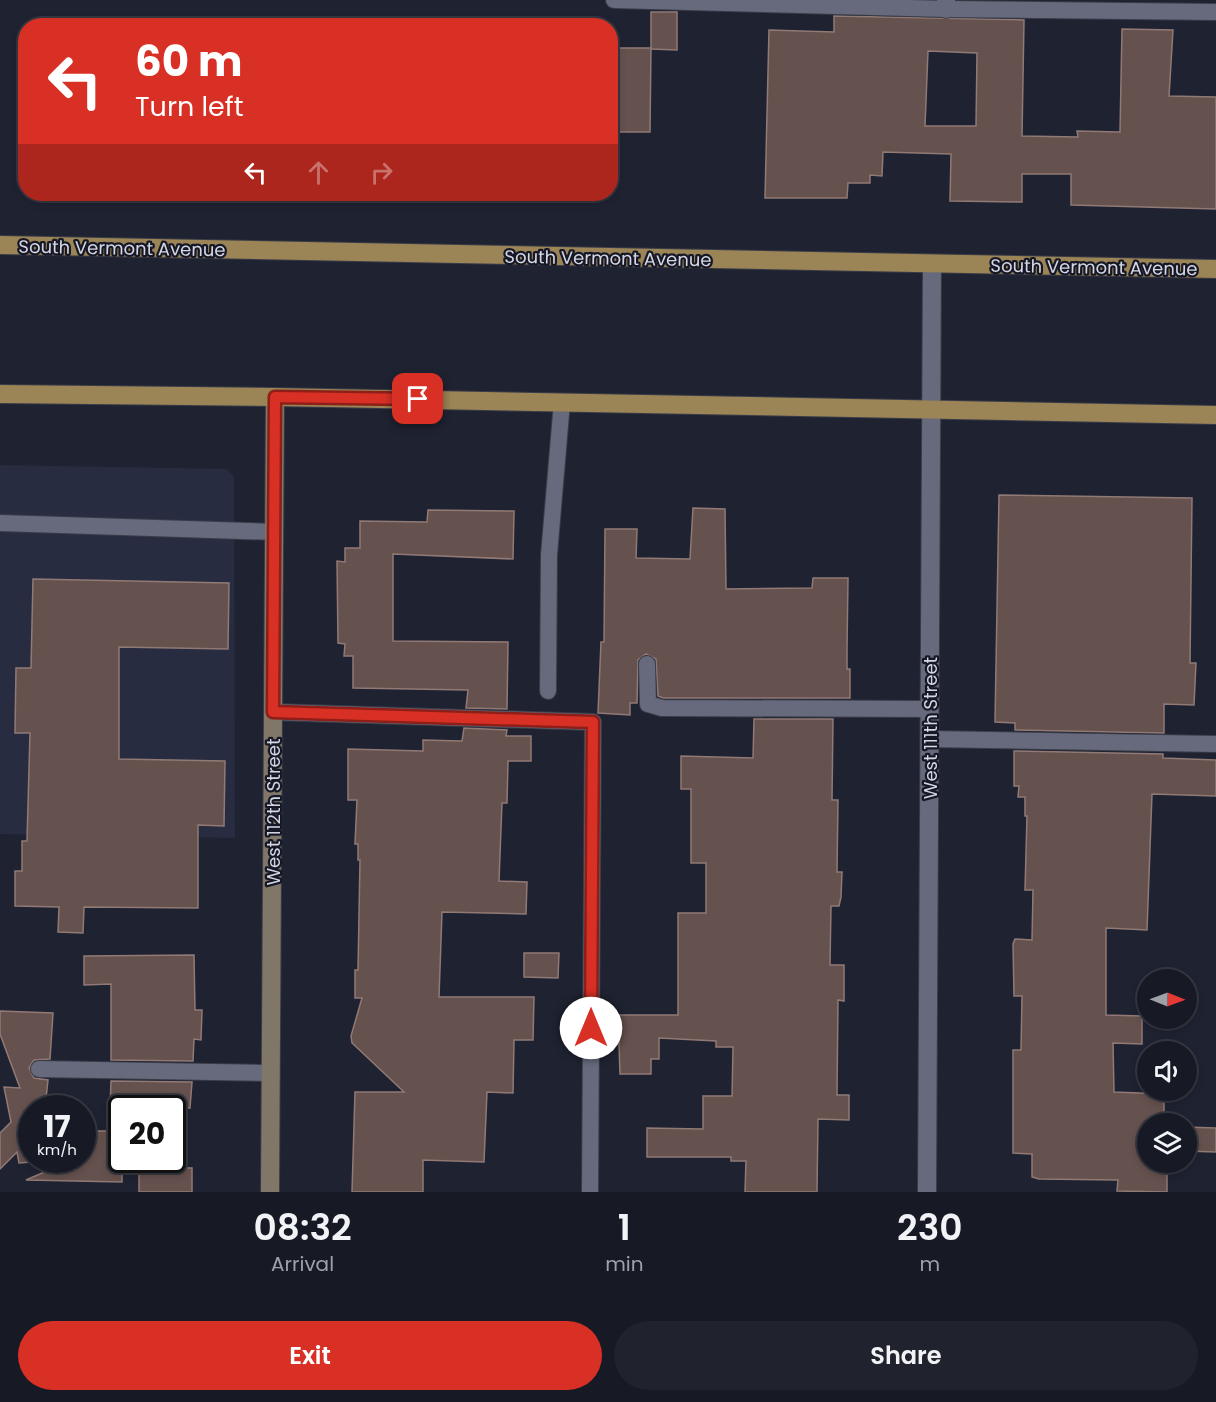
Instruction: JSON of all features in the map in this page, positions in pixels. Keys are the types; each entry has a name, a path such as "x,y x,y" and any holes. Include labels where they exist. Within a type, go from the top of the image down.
{"main road":[{"name":"South Vermont Avenue","path":"0,245 1216,269"},
{"path":"0,394 1216,415"}],"street":[{"name":"West 111th Street","path":"927,1192 932,264"},
{"name":"West 112th Street","path":"270,1192 275,397"}],"lane":[{"path":"615,0 946,4 1216,12"},
{"path":"548,691 549,555 562,402"},
{"path":"0,523 274,532"},
{"path":"647,664 648,704 662,708 930,709"},
{"path":"273,712 593,722 590,1192"},
{"path":"930,739 1216,744"},
{"path":"39,1069 271,1073"}],"shaded area":[{"path":"0,465 226,469 234,477 235,838 0,834"}],"building":[{"path":"651,12 677,12 677,50 651,49"},
{"path":"834,16 1024,20 1022,136 1078,137 1077,131 1120,132 1122,29 1173,30 1169,96 1216,97 1216,209 1071,205 1071,174 1022,174 1022,202 950,201 951,154 883,152 882,176 870,175 870,183 848,183 847,198 765,198 769,30 834,32","holes":["928,51 977,53 976,126 925,126"]},
{"path":"618,48 651,48 650,132 618,132"},
{"path":"999,495 1192,498 1190,663 1196,663 1194,705 1164,704 1164,733 1015,730 1015,723 995,722"},
{"path":"693,508 725,509 726,589 812,588 813,578 848,578 847,669 850,669 850,698 663,698 658,696 656,659 646,654 638,660 637,703 630,703 630,715 598,713 601,642 604,642 605,529 637,529 636,558 690,559"},
{"path":"428,510 514,511 513,559 393,554 393,641 508,642 507,709 466,708 468,690 353,688 353,656 344,656 345,644 338,643 337,561 345,562 345,548 360,548 360,521 427,522"},
{"path":"33,579 229,583 228,649 119,647 119,759 225,761 224,826 198,825 198,908 84,907 83,933 58,932 59,907 15,906 15,871 22,871 22,841 27,841 30,733 15,733 16,668 31,668"},
{"path":"754,719 833,719 832,800 838,800 837,872 842,872 839,906 831,906 830,965 844,965 844,1001 838,1000 837,1095 849,1095 849,1120 818,1119 817,1192 745,1192 746,1161 731,1161 731,1157 647,1157 647,1128 703,1129 703,1096 732,1096 733,1047 716,1047 716,1041 659,1038 659,1059 651,1059 651,1074 620,1074 618,1015 678,1015 678,913 706,913 706,863 691,863 691,789 681,789 681,756 753,758"},
{"path":"464,728 507,730 506,736 531,736 531,761 508,761 507,803 502,803 499,881 527,882 526,914 442,912 439,997 534,997 533,1040 514,1040 513,1093 487,1092 484,1162 423,1160 423,1192 352,1192 355,1092 404,1092 352,1043 351,1036 362,998 355,998 355,970 358,970 360,860 358,860 358,844 355,844 357,800 348,800 348,749 423,751 423,740 462,741"},
{"path":"1014,751 1163,754 1163,758 1216,760 1216,796 1152,794 1147,930 1106,928 1106,1015 1137,1016 1137,1029 1142,1029 1142,1041 1137,1041 1137,1044 1113,1043 1114,1092 1137,1093 1137,1101 1164,1101 1164,1113 1137,1113 1137,1173 1167,1173 1167,1192 1117,1191 1118,1180 1039,1179 1032,1177 1032,1154 1013,1153 1013,1050 1021,1050 1022,996 1014,996 1013,944 1015,939 1032,940 1033,890 1025,890 1027,816 1025,816 1025,797 1018,797 1019,786 1014,786"},
{"path":"524,953 559,953 558,978 524,977"},
{"path":"194,955 195,1010 202,1010 201,1040 194,1039 193,1061 111,1060 111,984 84,985 84,956"},
{"path":"0,1011 53,1013 50,1059 34,1060 29,1068 34,1078 48,1080 46,1095 18,1095 18,1158 17,1152 0,1169 0,1133 11,1122 4,1087 20,1088 0,1034"},
{"path":"111,1081 192,1082 190,1108 186,1108 186,1095 110,1095"},
{"path":"1197,1127 1216,1128 1216,1152 1197,1151"},
{"path":"96,1131 108,1131 108,1173 122,1173 122,1182 26,1180 42,1173 96,1173"},
{"path":"186,1168 192,1168 192,1192 139,1192 139,1173 186,1173"}],"route":[{"path":"418,399 275,397 273,712 593,722 591,1028"}]}
